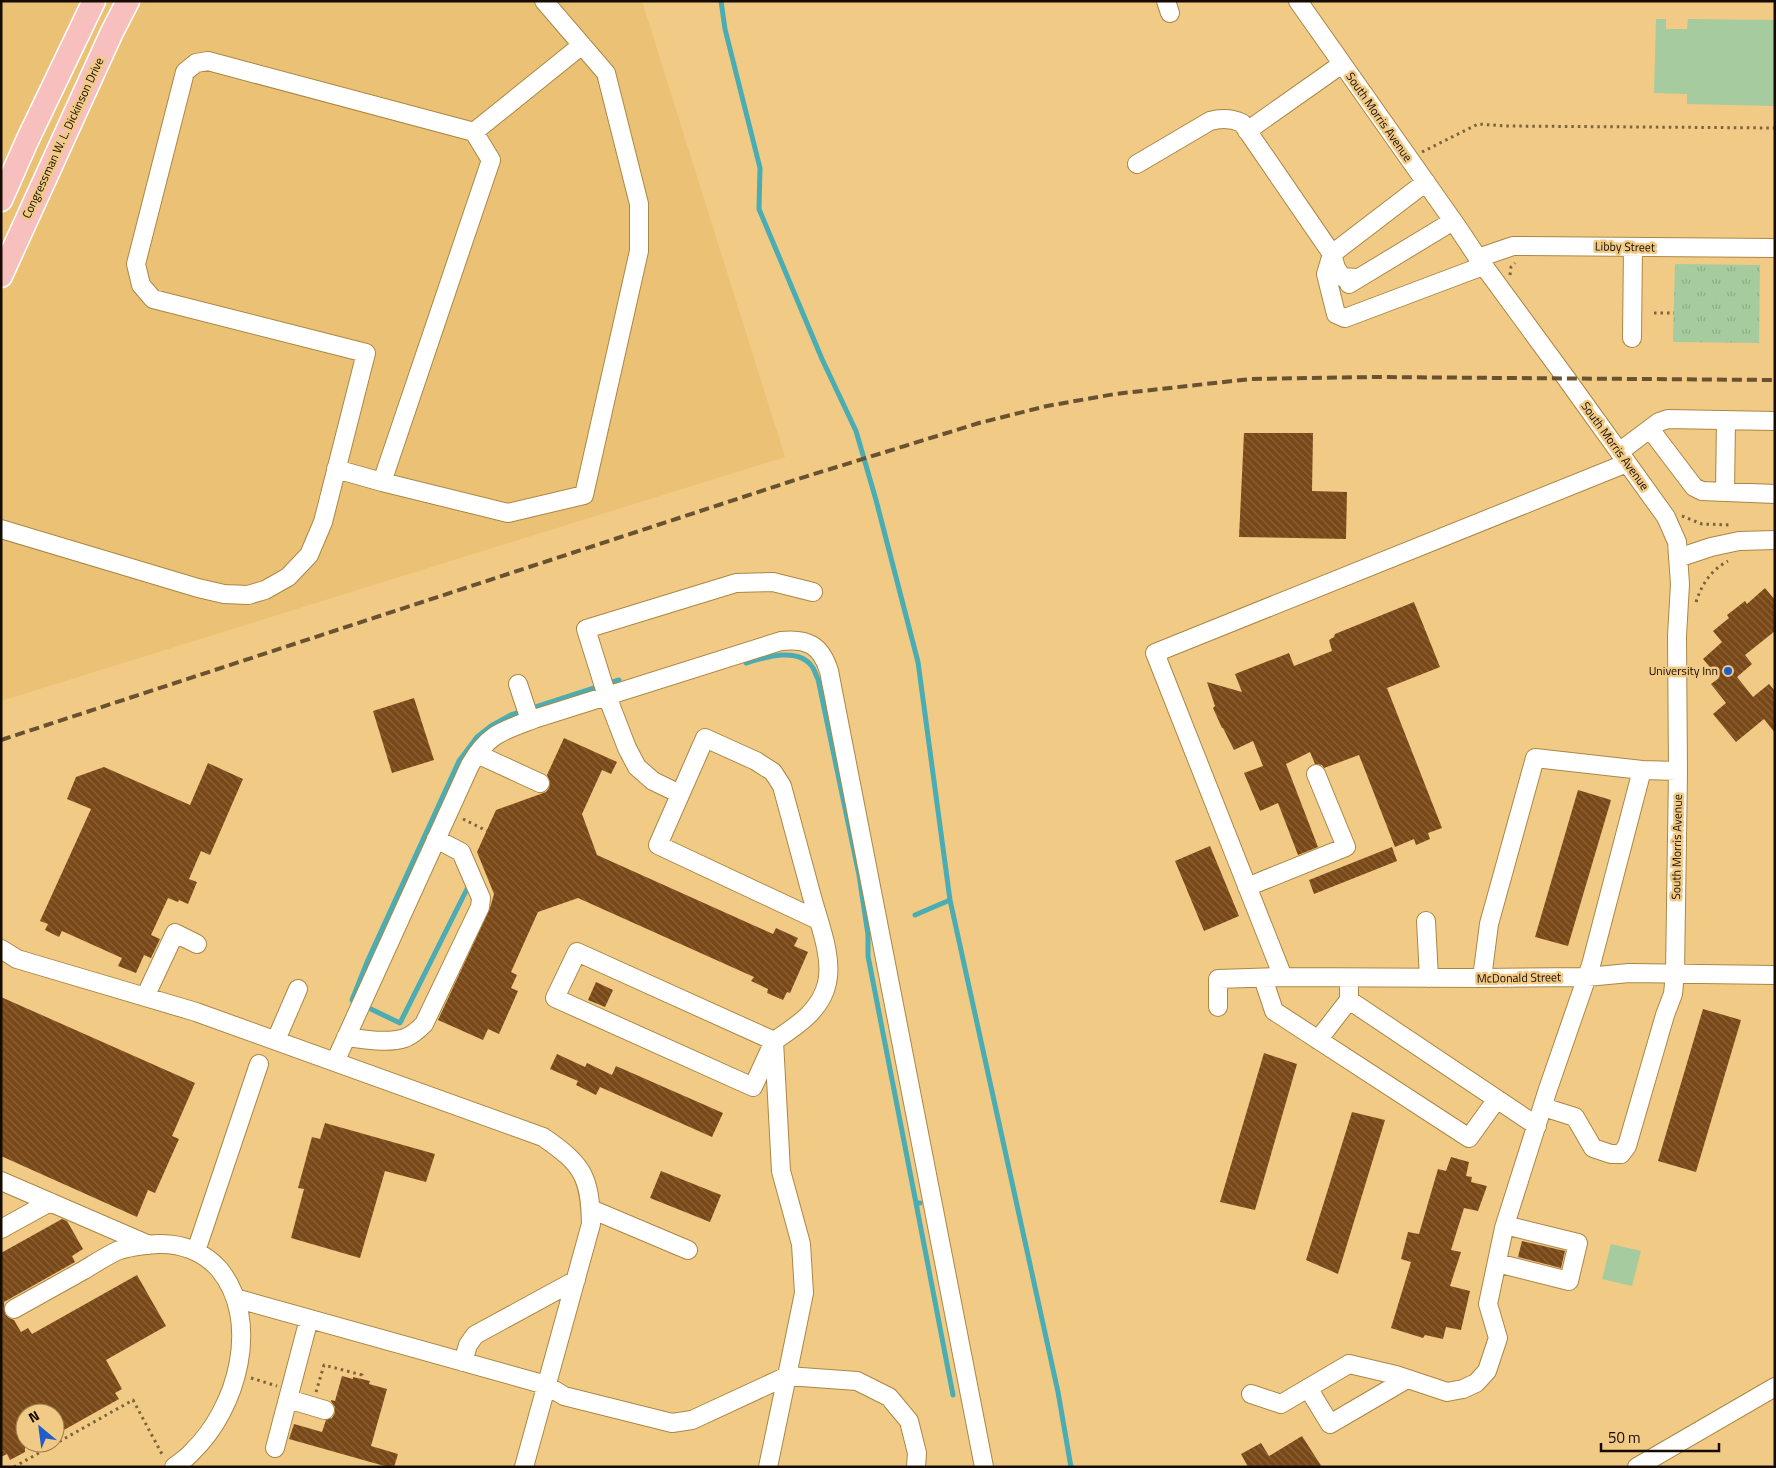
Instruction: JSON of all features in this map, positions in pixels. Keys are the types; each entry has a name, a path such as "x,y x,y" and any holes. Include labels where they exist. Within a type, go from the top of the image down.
{"main road":[{"path":"1,200 94,1"},
{"name":"Congressman W. L. Dickinson Drive","path":"1,276 128,1"}],"street":[{"path":"336,469 508,513 584,495 639,250 639,204 606,73 544,1"},
{"name":"South Morris Avenue","path":"1298,1 1481,262 1666,517 1676,542 1680,584 1677,636 1678,771 1675,973 1673,994 1665,1015 1627,1146 1621,1154 1611,1154 1593,1148 1575,1117 1542,1106"},
{"path":"474,132 582,46"},
{"path":"1,529 198,588 224,594 248,596 265,590 288,577 309,555 323,522 366,353 154,299 141,285 136,264 185,72 196,63 208,61 474,132 491,160 382,482"},
{"path":"1248,131 1342,64"},
{"path":"1137,164 1210,121 1220,118 1235,120 1248,131 1332,254 1336,268 1342,277 1357,278"},
{"path":"1,172 27,141"},
{"path":"1332,299 1326,274 1332,254 1426,182"},
{"path":"1332,299 1340,290 1357,278 1453,221"},
{"name":"Libby Street","path":"1332,299 1336,314 1345,318 1481,262 1513,246 1775,248"},
{"path":"1632,338 1633,247"},
{"path":"1283,977 1155,653 1623,458 1659,422 1668,419 1775,421"},
{"path":"1725,492 1726,420"},
{"path":"1650,429 1694,487 1702,491 1775,494"},
{"path":"1678,558 1739,541 1775,540"},
{"path":"680,794 652,781 637,767 627,748 607,696 586,629 736,583 773,582 813,592"},
{"path":"335,1062 436,839 477,754 484,744 498,734 530,720 781,641 806,641 814,646 826,661 837,710 984,1467"},
{"path":"518,684 530,720"},
{"path":"774,1041 576,952 556,998 753,1087 774,1041 799,1025 815,1008 827,984 829,960 782,786 773,772 756,761 705,738 658,845 818,920"},
{"path":"477,754 540,783"},
{"path":"1482,978 1489,924 1535,758 1642,770 1678,771"},
{"path":"1251,1394 1281,1404 1349,1364 1407,1378 1447,1392 1463,1389 1476,1383 1487,1371 1498,1338 1488,1304 1505,1225 1542,1106 1587,977 1642,770"},
{"path":"1247,887 1346,847 1316,774"},
{"path":"346,1037 387,1040 405,1038 424,1024 480,907 481,898 461,852 436,839"},
{"path":"1426,921 1429,978"},
{"path":"145,997 175,933 197,944"},
{"path":"1,949 17,959 196,1012 276,1040 543,1137 566,1154 577,1165 585,1179 590,1193 591,1224 524,1467"},
{"name":"McDonald Street","path":"1218,1007 1218,979 1283,977 1587,977 1629,973 1775,975"},
{"path":"1318,1040 1349,1000 1350,977"},
{"path":"1263,978 1274,1010 1469,1138 1497,1099"},
{"path":"276,1040 298,989"},
{"path":"1349,1000 1537,1126"},
{"path":"768,1467 804,1293 801,1244 781,1170 774,1041"},
{"path":"196,1250 259,1064"},
{"path":"1,1181 149,1245"},
{"path":"1,1229 50,1202"},
{"path":"591,1209 688,1250"},
{"path":"1496,1264 1569,1281 1578,1243 1505,1225"},
{"path":"14,1309 116,1251 160,1244 196,1250 212,1261 232,1288 238,1306 242,1329 241,1351 236,1376 230,1394 210,1430 192,1452 169,1463"},
{"path":"463,1362 468,1345 475,1335 576,1280"},
{"path":"235,1298 546,1385 564,1396 672,1423 692,1420 787,1376 857,1381 889,1397 909,1421 917,1452 916,1467"},
{"path":"276,1448 309,1319"},
{"path":"1308,1388 1330,1424 1407,1378"},
{"path":"1637,1467 1775,1387"},
{"path":"289,1395 319,1408"}],"path":[{"path":"1419,154 1478,124 1506,126 1775,128"},
{"path":"1500,288 1510,279 1511,267 1516,261"},
{"path":"1654,313 1674,313"},
{"path":"1695,604 1700,590 1711,573 1721,564 1734,558"},
{"path":"449,812 487,831"},
{"path":"319,1408 324,1365 362,1375 361,1379"},
{"path":"251,1378 289,1395"},
{"path":"14,1467 133,1400 169,1463"}],"shaded area":[{"path":"1,1 642,1 785,457 1,701"}],"green space":[{"path":"1656,19 1666,19 1666,29 1687,29 1688,19 1775,20 1775,106 1687,104 1687,94 1654,93"},
{"path":"1675,264 1760,265 1759,343 1673,342"},
{"path":"1611,1244 1641,1251 1632,1286 1602,1279"}],"building":[{"path":"1244,433 1313,433 1312,491 1347,492 1346,539 1239,537"},
{"name":"University Inn","path":"1765,588 1775,600 1775,631 1745,655 1752,664 1737,677 1753,697 1769,684 1775,691 1775,733 1764,719 1736,742 1713,714 1726,703 1711,684 1719,678 1703,659 1722,642 1713,631 1729,618 1727,615 1745,601 1747,604"},
{"path":"1414,602 1440,667 1387,688 1442,828 1428,833 1430,839 1416,845 1414,839 1395,847 1359,755 1324,768 1322,765 1315,764 1310,752 1286,764 1318,847 1298,855 1278,803 1260,811 1244,773 1263,766 1253,741 1234,750 1213,708 1215,706 1207,682 1242,692 1235,674 1289,653 1294,666 1332,651 1329,640 1335,634"},
{"path":"414,698 434,760 392,773 373,711"},
{"path":"564,738 617,762 611,774 602,770 582,814 597,855 773,934 776,928 798,938 794,946 808,952 790,993 787,992 783,1000 767,993 768,989 751,981 754,977 578,898 538,912 511,972 517,975 511,988 518,991 499,1034 488,1029 483,1040 438,1020 490,908 494,894 477,852 496,810 546,792 550,782 547,775"},
{"path":"208,763 243,779 210,855 201,851 189,879 197,882 188,904 168,898 151,935 160,939 151,958 144,955 136,973 118,966 122,958 62,931 59,937 45,930 48,924 40,921 91,809 67,799 76,777 104,767 190,805"},
{"path":"1578,790 1611,800 1568,946 1535,937"},
{"path":"1210,846 1239,916 1204,931 1175,861"},
{"path":"1392,847 1397,861 1314,894 1309,880"},
{"path":"596,982 613,990 605,1007 588,1000"},
{"path":"1,997 195,1083 172,1136 179,1139 155,1193 148,1190 137,1217 1,1156"},
{"path":"1703,1009 1741,1020 1696,1172 1658,1161"},
{"path":"1264,1053 1297,1064 1255,1210 1220,1202"},
{"path":"557,1054 585,1067 587,1063 612,1075 616,1066 723,1113 712,1137 600,1087 596,1095 576,1085 578,1081 550,1069"},
{"path":"1352,1112 1385,1120 1338,1274 1306,1260"},
{"path":"325,1123 435,1154 426,1182 385,1171 360,1258 291,1238 304,1189 298,1188 312,1137 320,1139"},
{"path":"1451,1157 1469,1162 1466,1176 1472,1177 1471,1182 1487,1186 1478,1211 1464,1208 1451,1250 1461,1252 1450,1286 1470,1291 1461,1330 1446,1327 1443,1339 1425,1335 1423,1338 1391,1328 1411,1262 1401,1259 1408,1232 1419,1234 1438,1169 1446,1171"},
{"path":"661,1171 721,1195 710,1222 650,1198"},
{"path":"62,1219 67,1221 83,1249 72,1256 75,1262 4,1302 5,1314 14,1320 21,1332 28,1328 32,1334 137,1275 166,1326 106,1360 122,1389 115,1393 119,1399 65,1429 65,1403 15,1403 15,1453 23,1453 10,1460 7,1454 1,1457 1,1253"},
{"path":"1522,1241 1565,1251 1561,1268 1518,1257"},
{"path":"342,1376 370,1381 369,1384 387,1389 371,1446 398,1454 394,1467 388,1467 289,1439 294,1424 322,1432 326,1420 332,1418 335,1413 335,1407 331,1400 335,1401"},
{"path":"1302,1436 1322,1467 1248,1467 1241,1454 1261,1443 1269,1456"}],"waterway":[{"path":"721,1 725,29 760,168 759,209 822,359 856,431 918,662 950,900 1058,1392 1071,1467"},
{"path":"746,663 772,656 791,655 807,661 818,679 859,875 868,935 868,956 916,1203"},
{"path":"470,883 400,1023 352,1000 368,960 459,761 477,737 491,726 511,715 619,680"},
{"path":"915,915 950,900"},
{"path":"920,1203 916,1203 953,1395"}],"railway":[{"path":"1,740 798,479 979,423 1047,406 1115,394 1251,379 1375,377 1775,380"}],"place":[{"name":"University Inn","path":"1728,671"}]}
